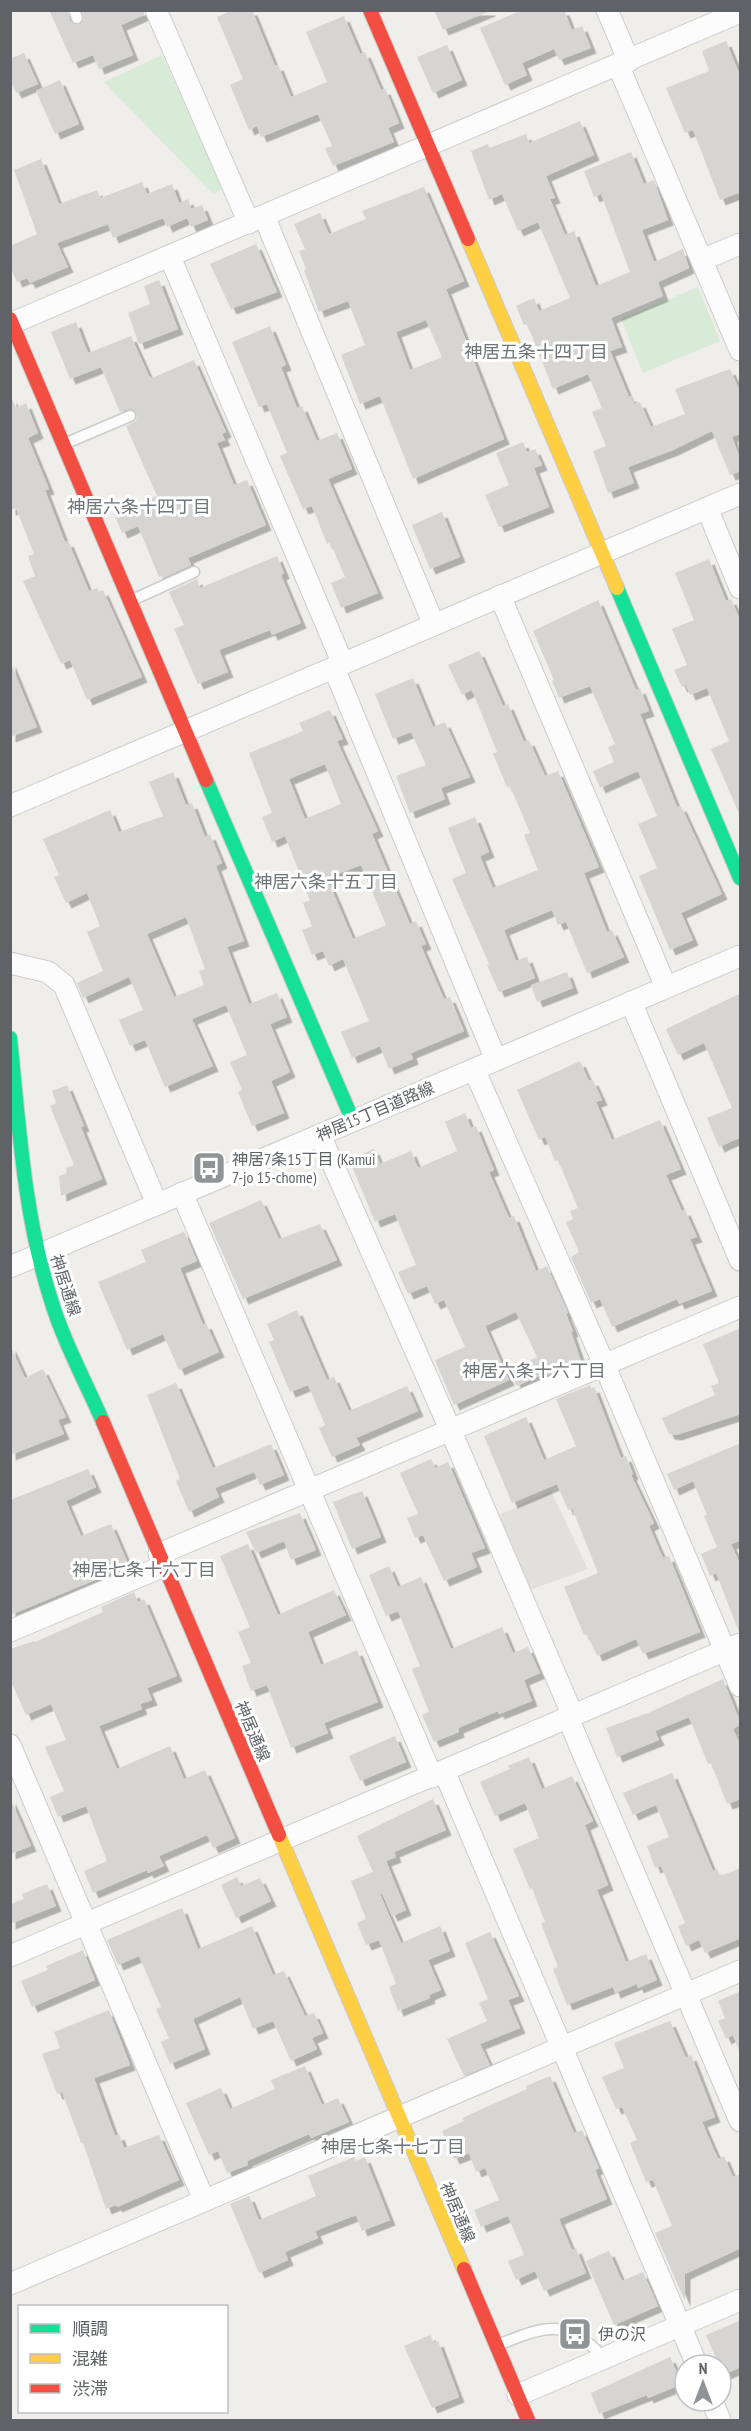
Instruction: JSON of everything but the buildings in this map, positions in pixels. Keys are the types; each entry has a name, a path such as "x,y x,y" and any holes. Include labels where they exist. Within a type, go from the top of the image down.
{"street":[{"path":"156,10 257,219 434,625"},
{"path":"370,10 741,878"},
{"path":"607,10 623,63 741,351"},
{"path":"353,1121 11,322 170,257 741,12"},
{"path":"702,260 741,244"},
{"path":"170,257 338,665 496,1060"},
{"path":"10,806 741,494"},
{"path":"707,508 741,588"},
{"path":"500,596 666,987"},
{"name":"神居15丁目道路線","path":"10,1267 741,956"},
{"path":"10,963 48,972 64,985 157,1204"},
{"path":"631,1002 741,1260"},
{"name":"神居通線","path":"10,1038 26,1186 38,1255 51,1301 528,2421"},
{"path":"474,1069 733,1648 741,1686"},
{"path":"320,1135 450,1429 741,2121"},
{"path":"182,1193 309,1489 561,2049 692,2353"},
{"path":"10,1631 309,1489 741,1307"},
{"path":"10,1956 733,1648"},
{"path":"10,1745 16,1773 87,1923 204,2200"},
{"path":"10,2284 741,1971"},
{"path":"518,2395 741,2300"}],"lane":[{"path":"64,444 130,416"},
{"path":"130,601 194,572"},
{"path":"497,2345 535,2330 553,2328 575,2334 588,2341 604,2358"}],"shaded area":[{"path":"551,1491 588,1569 527,1591 495,1517"}],"green space":[{"path":"162,55 223,189 213,194 104,82"},
{"path":"698,287 720,341 643,373 621,319"}],"traffic: fast":[{"path":"617,588 740,878"},
{"path":"206,780 353,1121"},
{"path":"10,1038 20,1137 34,1236 51,1300 62,1330 103,1422"}],"traffic: slow":[{"path":"468,239 617,588"},
{"path":"279,1835 464,2269"}],"traffic: jam":[{"path":"370,10 468,239"},
{"path":"10,319 206,780"},
{"path":"103,1422 279,1835"},
{"path":"464,2269 528,2420"}],"place":[{"name":"神居7条15丁目 (Kamui 7-jo 15-chome)","path":"209,1168"},
{"name":"伊の沢","path":"575,2334"}],"district":[{"name":"神居五条十四丁目","path":"536,352"},
{"name":"神居六条十四丁目","path":"139,507"},
{"name":"神居六条十五丁目","path":"326,882"},
{"name":"神居六条十六丁目","path":"534,1371"},
{"name":"神居七条十六丁目","path":"144,1570"},
{"name":"神居七条十七丁目","path":"393,2147"}]}
